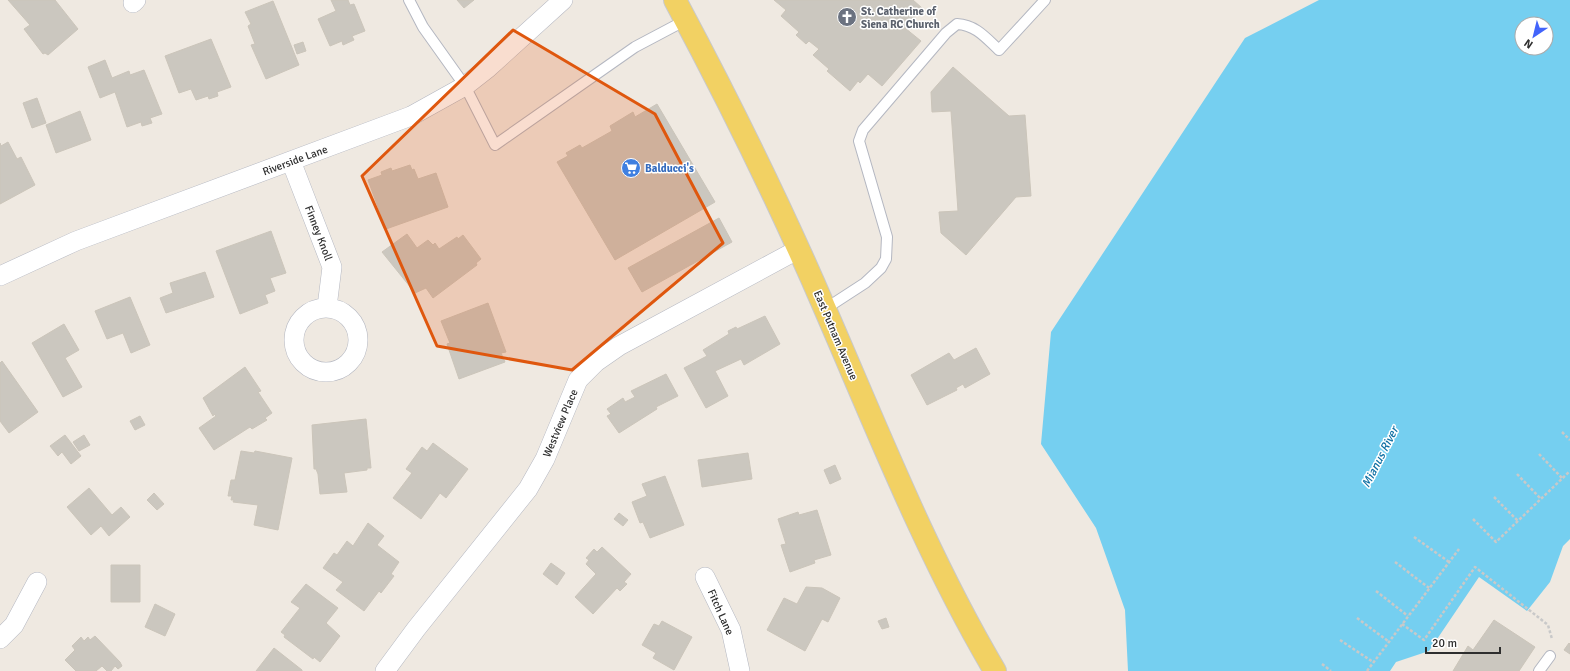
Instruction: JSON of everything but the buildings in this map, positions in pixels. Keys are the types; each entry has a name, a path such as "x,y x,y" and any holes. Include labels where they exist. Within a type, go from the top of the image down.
{"main road":[{"name":"East Putnam Avenue","path":"675,0 729,101 799,249 888,455 919,522 962,611 994,671"}],"street":[{"name":"Riverside Lane","path":"0,276 76,241 392,124 439,102 465,86 488,68 563,0"},
{"name":"Finney Knoll","path":"291,161 332,267 327,307"},
{"name":"Westview Place","path":"384,671 528,489 545,459 578,380 596,362 619,346 799,249"},
{"name":"Fitch Lane","path":"705,577 731,630 740,671"},
{"path":"0,639 14,625 37,582"}],"lane":[{"path":"409,0 423,27 465,86 495,145 635,47 686,20"},
{"path":"825,309 865,283 881,268 886,259 887,238 859,142 863,130 946,32 957,24 968,25 981,32 999,50 1045,0"},
{"path":"1539,671 1550,656"}],"path":[{"path":"1562,432 1570,440"},
{"path":"1539,454 1562,478"},
{"path":"1474,520 1496,542 1570,471"},
{"path":"1517,474 1541,499"},
{"path":"1494,497 1518,521"},
{"path":"1414,537 1449,562"},
{"path":"1367,671 1458,549"},
{"path":"1395,562 1429,588"},
{"path":"1402,624 1424,640 1476,567 1548,625 1553,638 1550,656"},
{"path":"1376,592 1408,616"},
{"path":"1357,618 1388,641"},
{"path":"1340,640 1374,662"},
{"path":"1322,664 1330,671"}],"highlighted area":[{"path":"513,30 655,114 723,243 572,370 437,346 362,176"}],"water":[{"name":"Mianus River","path":"1319,0 1570,0 1570,539 1563,546 1550,582 1527,611 1479,577 1429,651 1396,662 1390,671 1128,671 1125,610 1096,528 1041,444 1051,332 1245,38"}],"place":[{"name":"St. Catherine of Siena RC Church","path":"847,17"},
{"name":"Balducci's","path":"631,168"}]}
